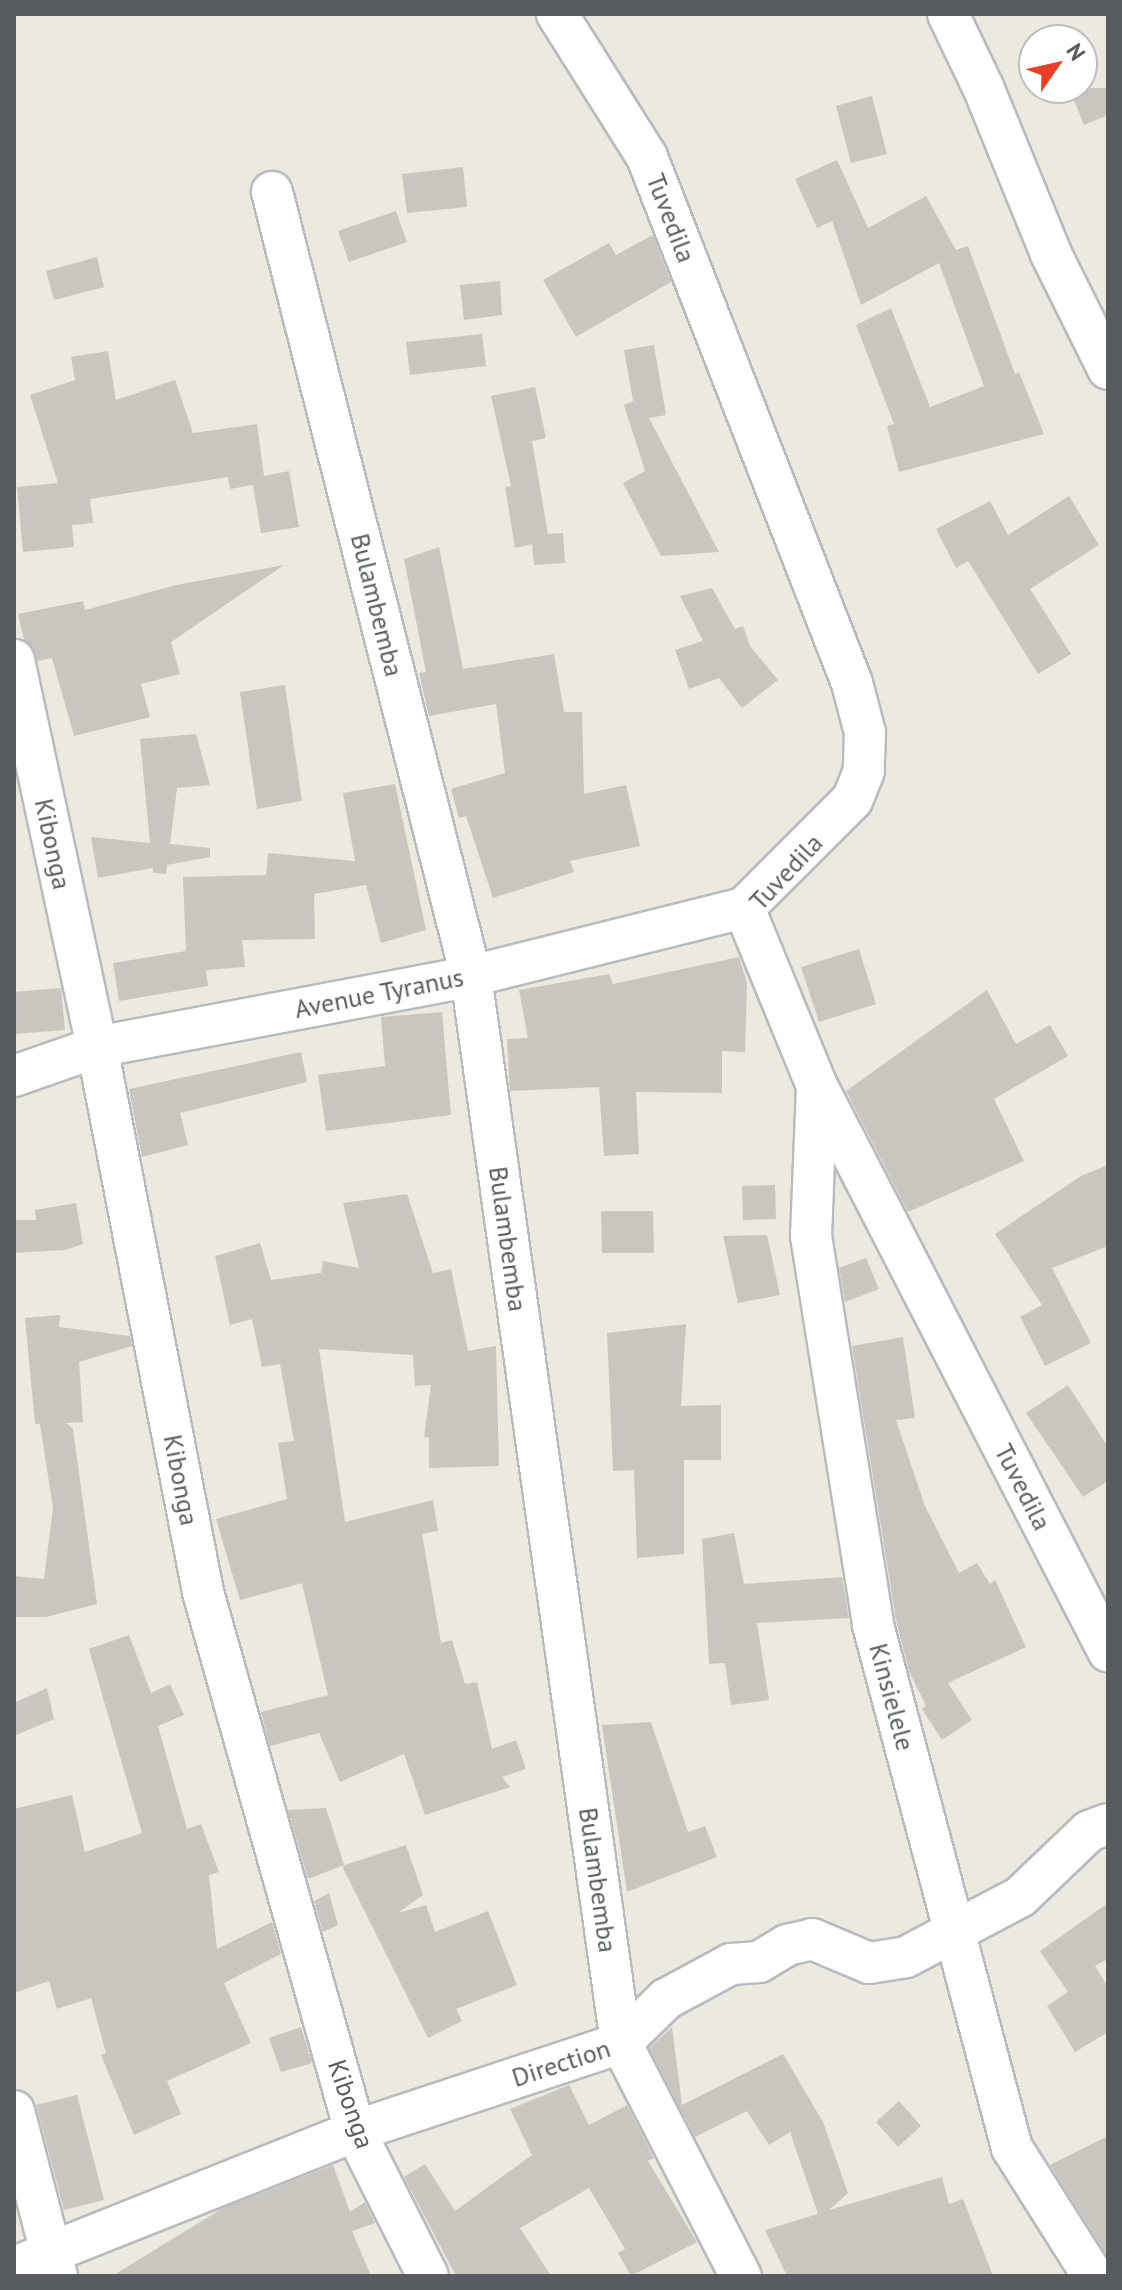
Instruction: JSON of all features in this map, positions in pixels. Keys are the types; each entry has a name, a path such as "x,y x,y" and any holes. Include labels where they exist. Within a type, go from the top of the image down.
{"street":[{"name":"Tuvedila","path":"557,14 647,157 852,683 865,733 864,771 852,800 744,908 817,1086 1108,1651"},
{"path":"948,14 1051,254 1108,369"},
{"name":"Bulambemba","path":"272,192 471,976 621,2043 741,2276"},
{"name":"Kibonga","path":"14,660 97,1047 203,1592 355,2131 428,2276"},
{"name":"Avenue Tyranus","path":"14,1076 97,1047 471,976 744,908"},
{"name":"Kinsielele","path":"817,1086 811,1236 870,1610 1012,2148 1093,2276"},
{"name":"Direction","path":"40,2265 355,2131 621,2043 666,1999 731,1964 759,1962 787,1945 812,1939 869,1963 906,1957 1020,1897 1089,1831 1108,1824"},
{"path":"14,2111 40,2265"}],"building":[{"path":"1098,88 1108,88 1108,115 1084,125 1075,104 1098,104"},
{"path":"872,96 887,154 851,163 836,106"},
{"path":"837,160 868,228 926,196 956,250 968,246 1015,374 1019,372 1044,434 899,472 887,426 894,424 856,325 891,308 930,407 984,386 939,263 861,305 832,221 817,228 795,179"},
{"path":"463,167 467,207 407,213 402,174"},
{"path":"396,211 407,242 349,262 338,231"},
{"path":"653,235 671,282 576,337 543,280 609,243 616,255"},
{"path":"97,257 104,287 54,300 46,271"},
{"path":"500,281 502,315 464,320 460,285"},
{"path":"482,334 486,366 410,375 406,342"},
{"path":"654,345 666,415 649,418 719,552 661,556 623,483 645,471 624,405 633,401 624,350"},
{"path":"108,351 116,400 175,380 193,433 257,424 264,476 289,471 299,527 261,533 253,485 230,489 228,477 90,499 93,523 72,525 74,547 23,552 17,487 58,483 30,395 75,380 71,357"},
{"path":"535,387 546,438 532,441 548,534 563,533 565,563 534,565 532,544 515,548 505,487 511,486 491,396"},
{"path":"1069,496 1099,545 1030,589 1071,654 1038,674 968,561 956,568 936,529 990,501 1008,535"},
{"path":"439,547 463,669 554,654 564,712 582,712 584,794 626,785 640,846 570,861 574,872 493,898 466,816 459,818 451,789 505,773 496,704 429,716 419,673 426,672 404,559"},
{"path":"284,565 171,642 180,674 141,684 150,717 74,736 52,658 38,661 24,640 18,614 83,601 85,610 176,585"},
{"path":"712,588 735,629 743,626 750,646 778,680 742,708 719,678 689,689 675,650 703,641 680,596"},
{"path":"285,685 302,801 257,809 240,692"},
{"path":"196,734 210,785 177,788 170,844 210,848 210,857 167,865 166,874 153,873 153,868 98,878 91,837 150,843 140,739"},
{"path":"395,784 426,930 381,943 366,885 314,894 315,939 242,940 245,967 206,970 208,986 119,1001 113,963 186,951 183,877 266,875 268,853 355,861 343,793"},
{"path":"859,949 876,1004 819,1022 801,967"},
{"path":"739,957 747,983 745,1052 722,1051 722,1093 636,1092 639,1154 604,1156 599,1087 510,1091 507,1039 528,1038 519,990 609,974 613,984"},
{"path":"61,988 65,1030 14,1034 14,992"},
{"path":"987,990 1016,1044 1050,1025 1068,1056 994,1099 1024,1161 908,1212 846,1091"},
{"path":"442,1012 451,1115 326,1131 318,1075 385,1066 381,1017"},
{"path":"301,1052 307,1082 180,1113 188,1145 142,1157 129,1089"},
{"path":"1108,1165 1108,1246 1052,1268 1091,1343 1045,1366 1020,1317 1042,1305 995,1234 1081,1176"},
{"path":"775,1185 776,1219 743,1220 742,1186"},
{"path":"407,1194 433,1273 451,1269 468,1351 496,1346 499,1466 429,1468 429,1438 424,1437 431,1385 415,1386 413,1355 319,1349 345,1522 433,1500 438,1531 422,1534 441,1643 452,1640 465,1684 477,1682 492,1749 516,1740 526,1769 502,1777 510,1787 425,1815 404,1754 340,1782 319,1733 270,1746 261,1712 328,1695 302,1583 240,1600 216,1519 287,1499 278,1443 294,1441 280,1364 262,1367 252,1319 230,1325 215,1256 260,1243 271,1280 321,1273 323,1261 359,1268 343,1203"},
{"path":"76,1203 83,1244 65,1250 14,1253 14,1220 36,1220 35,1210"},
{"path":"601,1211 653,1211 654,1253 602,1253"},
{"path":"767,1235 780,1295 738,1303 723,1236"},
{"path":"866,1258 879,1289 845,1302 839,1268"},
{"path":"60,1315 59,1327 130,1336 132,1346 79,1362 83,1422 66,1423 73,1429 97,1604 46,1617 14,1617 14,1576 44,1579 53,1508 40,1424 35,1424 25,1318"},
{"path":"686,1324 681,1406 721,1405 721,1460 684,1460 684,1554 637,1558 634,1470 613,1471 607,1333"},
{"path":"903,1337 915,1418 896,1420 925,1506 959,1573 977,1563 990,1584 995,1580 1026,1647 948,1683 972,1720 942,1740 922,1709 926,1706 909,1671 896,1620 852,1346"},
{"path":"1068,1385 1108,1447 1108,1481 1083,1497 1026,1413"},
{"path":"734,1533 744,1584 842,1577 849,1618 757,1623 769,1700 731,1705 725,1663 709,1664 702,1539"},
{"path":"129,1635 151,1693 170,1684 184,1715 158,1726 187,1829 201,1824 219,1872 209,1875 217,1949 272,1922 281,1954 224,1983 251,2043 167,2081 181,2114 134,2135 101,2055 106,2053 91,1998 57,2009 49,1981 14,1993 14,1809 72,1795 85,1852 142,1833 89,1649"},
{"path":"47,1688 54,1719 14,1736 14,1703"},
{"path":"651,1722 688,1832 705,1826 717,1857 627,1892 602,1725"},
{"path":"326,1808 344,1865 308,1879 288,1810"},
{"path":"406,1845 423,1895 398,1913 426,1905 435,1932 488,1911 517,1985 456,2009 462,2021 428,2038 342,1866"},
{"path":"329,1893 338,1925 323,1932 314,1901"},
{"path":"1108,1903 1108,1959 1095,1966 1108,1987 1108,2032 1075,2052 1047,2006 1068,1992 1040,1951"},
{"path":"301,2027 312,2063 281,2072 269,2038"},
{"path":"672,2027 682,2105 783,2054 823,2122 848,2193 829,2210 942,2177 949,2204 963,2199 993,2276 787,2276 765,2230 818,2214 790,2132 769,2145 747,2111 695,2137 649,2048"},
{"path":"569,2085 589,2125 627,2105 654,2158 648,2161 697,2242 631,2276 618,2253 625,2249 589,2188 520,2228 551,2276 456,2276 404,2177 425,2164 455,2211 532,2155 510,2109"},
{"path":"77,2095 104,2200 64,2210 36,2105"},
{"path":"899,2101 921,2126 898,2147 876,2122"},
{"path":"1108,2136 1108,2257 1050,2165"},
{"path":"333,2165 350,2212 365,2202 375,2223 352,2231 371,2276 112,2276 223,2208"}]}
